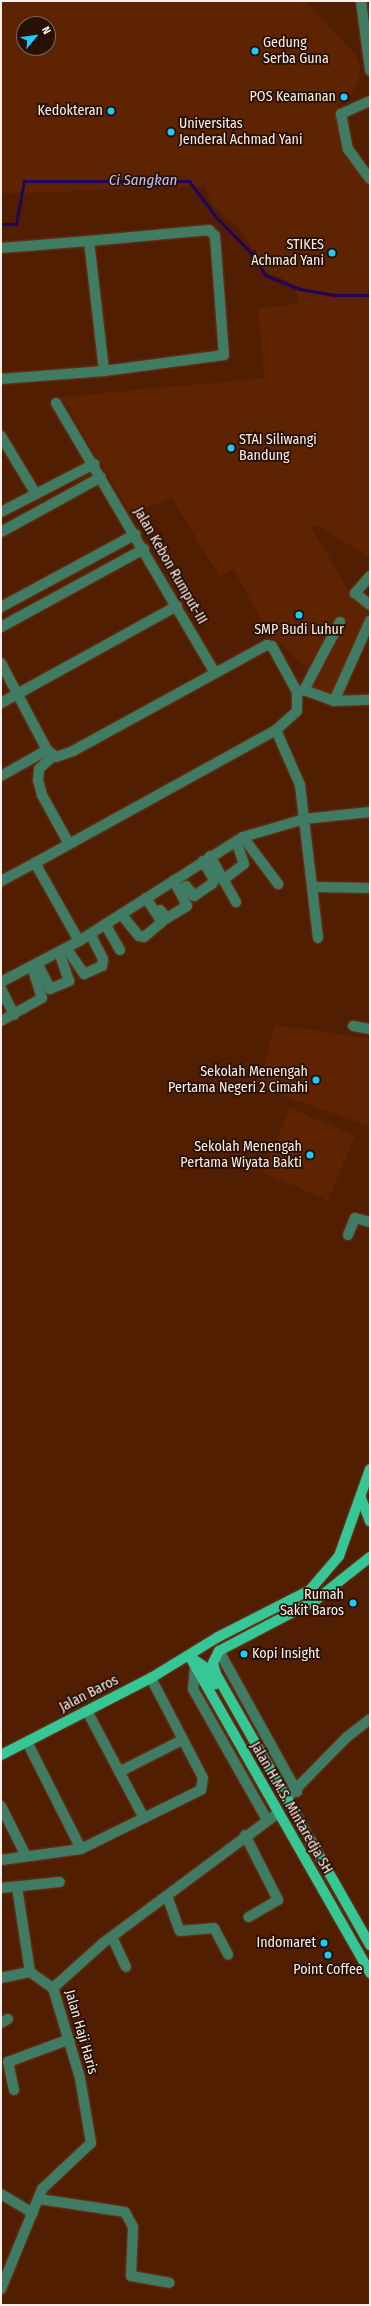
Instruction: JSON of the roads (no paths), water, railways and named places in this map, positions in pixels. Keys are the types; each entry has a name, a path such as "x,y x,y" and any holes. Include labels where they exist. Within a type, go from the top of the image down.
{"main road":[{"name":"Jalan Baros","path":"1,1755 151,1678 190,1657 218,1637 310,1590 339,1556 361,1498 370,1469"},
{"path":"361,1498 370,1521"},
{"path":"339,1556 345,1565 356,1566"},
{"path":"219,1651 316,1600 356,1566 370,1557"},
{"name":"Jalan H.M.S. Mintaredja SH","path":"219,1651 214,1659 214,1669 286,1799 370,1945"},
{"path":"190,1657 198,1660 213,1682 227,1693"},
{"name":"Jalan H.M.S. Mintaredja SH","path":"190,1657 277,1814 370,1971"}],"street":[{"path":"361,1 370,70"},
{"path":"370,101 341,114 348,149 370,179"},
{"path":"1,248 209,230 215,236 223,357 104,371 1,380"},
{"path":"89,240 104,371"},
{"name":"Jalan Kebon Rumput-III","path":"56,403 136,534 214,671"},
{"path":"1,436 36,494"},
{"path":"1,512 94,464"},
{"path":"1,532 101,477"},
{"path":"1,607 136,534"},
{"path":"1,627 144,549"},
{"path":"370,576 355,593 370,605"},
{"path":"1,703 177,606"},
{"path":"334,701 370,621"},
{"path":"1,881 276,730 297,711 300,691 340,622"},
{"path":"1,776 50,753 73,751 214,671 269,645 300,691 334,701 370,700"},
{"path":"1,664 50,753"},
{"path":"276,730 300,785 315,887 318,938"},
{"path":"50,753 39,769 38,780 42,795 69,844"},
{"path":"1,982 79,941 206,858 239,839 304,819 370,812"},
{"path":"223,880 244,864 239,839"},
{"path":"239,839 278,884"},
{"path":"177,878 192,896 206,888 214,880 206,858"},
{"path":"206,858 223,880 236,902"},
{"path":"35,863 79,941"},
{"path":"148,896 167,918 185,907 188,901 177,878"},
{"path":"315,887 370,888"},
{"path":"122,914 139,936 144,937 162,922 148,896"},
{"path":"105,924 120,950"},
{"path":"62,950 84,974 102,966 103,959 90,934"},
{"path":"34,965 50,989 69,981 62,950"},
{"path":"1,1021 14,1015 43,996 34,965"},
{"path":"1,989 14,1015"},
{"path":"353,1026 370,1029"},
{"path":"348,1234 355,1218 370,1222"},
{"path":"219,1651 297,1792"},
{"path":"195,1667 193,1689 267,1820"},
{"path":"1,1860 81,1849 202,1787 203,1778 151,1678"},
{"path":"87,1711 144,1818"},
{"path":"286,1799 297,1792 336,1747 370,1719"},
{"path":"119,1772 182,1740"},
{"path":"27,1742 81,1849"},
{"path":"1,1806 26,1856"},
{"name":"Jalan Haji Haris","path":"1,2289 45,2185 91,2143 70,2039 53,1988 112,1937 245,1836 277,1814"},
{"path":"245,1836 278,1900 248,1917"},
{"path":"1,1888 60,1882"},
{"path":"17,1887 30,1972 53,1988"},
{"path":"167,1896 180,1930 214,1928 228,1954"},
{"path":"112,1937 126,1967"},
{"path":"1,1978 30,1972"},
{"path":"14,2090 8,2062 70,2039"},
{"path":"1,2194 33,2212"},
{"path":"39,2199 125,2212 133,2227 131,2276 169,2283"}],"waterway":[{"name":"Ci Sangkan","path":"1,224 16,224 24,181 189,181 216,217 254,256 265,275 300,289 335,295 370,295"}],"place":[{"name":"Gedung Serba Guna","path":"255,51"},
{"name":"POS Keamanan","path":"344,97"},
{"name":"Kedokteran","path":"111,111"},
{"name":"Universitas Jenderal Achmad Yani","path":"171,132"},
{"name":"STIKES Achmad Yani","path":"332,253"},
{"name":"STAI Siliwangi Bandung","path":"231,448"},
{"name":"SMP Budi Luhur","path":"299,615"},
{"name":"Sekolah Menengah Pertama Negeri 2 Cimahi","path":"316,1080"},
{"name":"Sekolah Menengah Pertama Wiyata Bakti","path":"310,1155"},
{"name":"Rumah Sakit Baros","path":"353,1603"},
{"name":"Kopi Insight","path":"244,1654"},
{"name":"Indomaret","path":"324,1943"},
{"name":"Point Coffee","path":"328,1955"}]}
